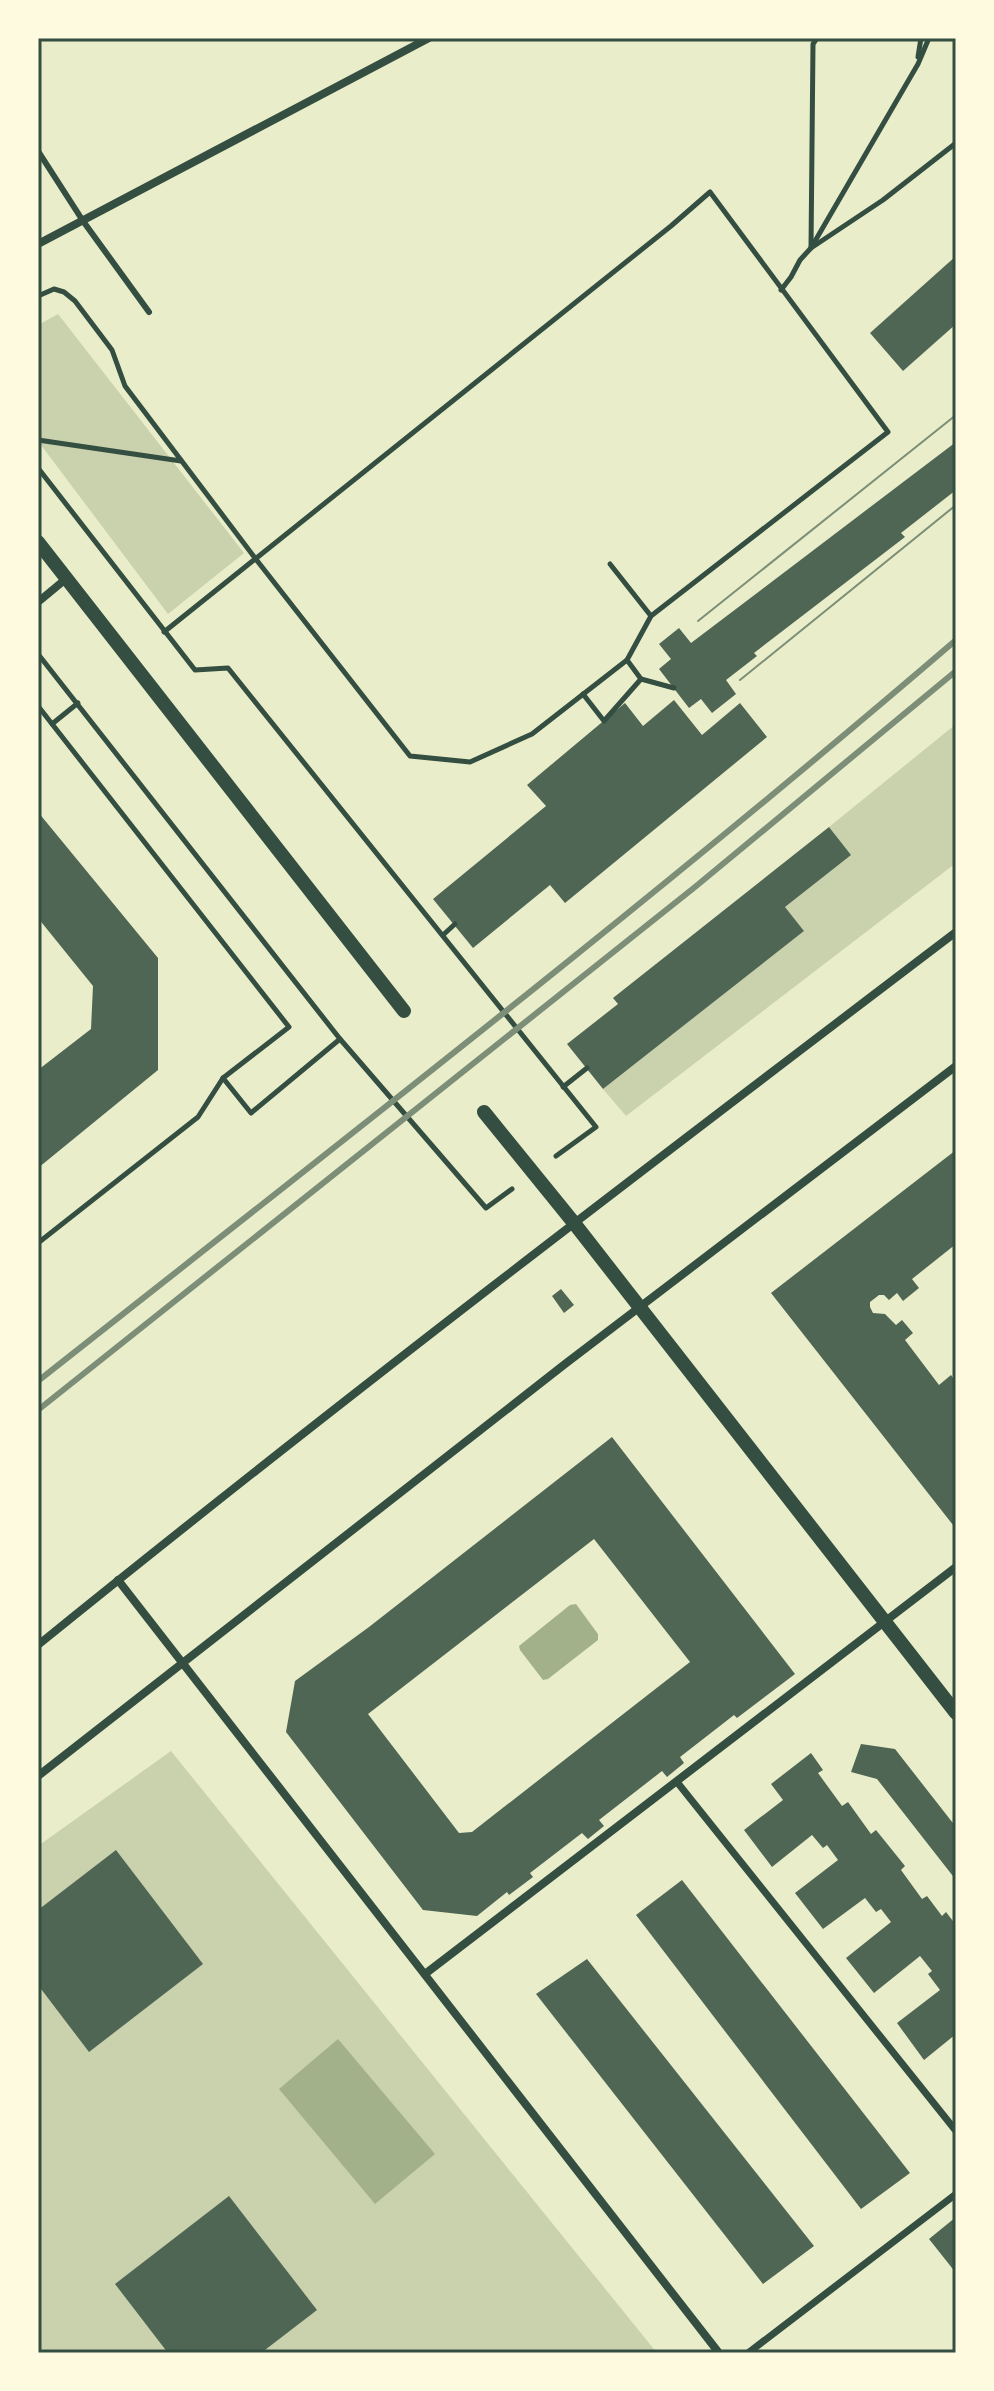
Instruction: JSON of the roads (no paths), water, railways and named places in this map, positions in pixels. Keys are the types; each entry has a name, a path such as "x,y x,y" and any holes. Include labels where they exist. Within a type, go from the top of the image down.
{"street":[{"path":"38,244 429,38"},
{"path":"38,542 404,1011"},
{"path":"38,602 67,578"},
{"path":"38,1645 574,1223 956,932"},
{"path":"38,1776 182,1661 956,1066"},
{"path":"484,1112 956,1713"},
{"path":"425,1974 956,1567"},
{"path":"118,1580 719,2353"},
{"path":"677,1782 956,2131"},
{"path":"748,2353 956,2194"}],"lane":[{"path":"38,151 83,221 149,312"}],"tram line":[{"path":"698,621 956,415"},
{"path":"740,680 956,505"}],"railway":[{"path":"38,1381 616,923 956,640"},
{"path":"38,1410 695,887 956,671"}]}
